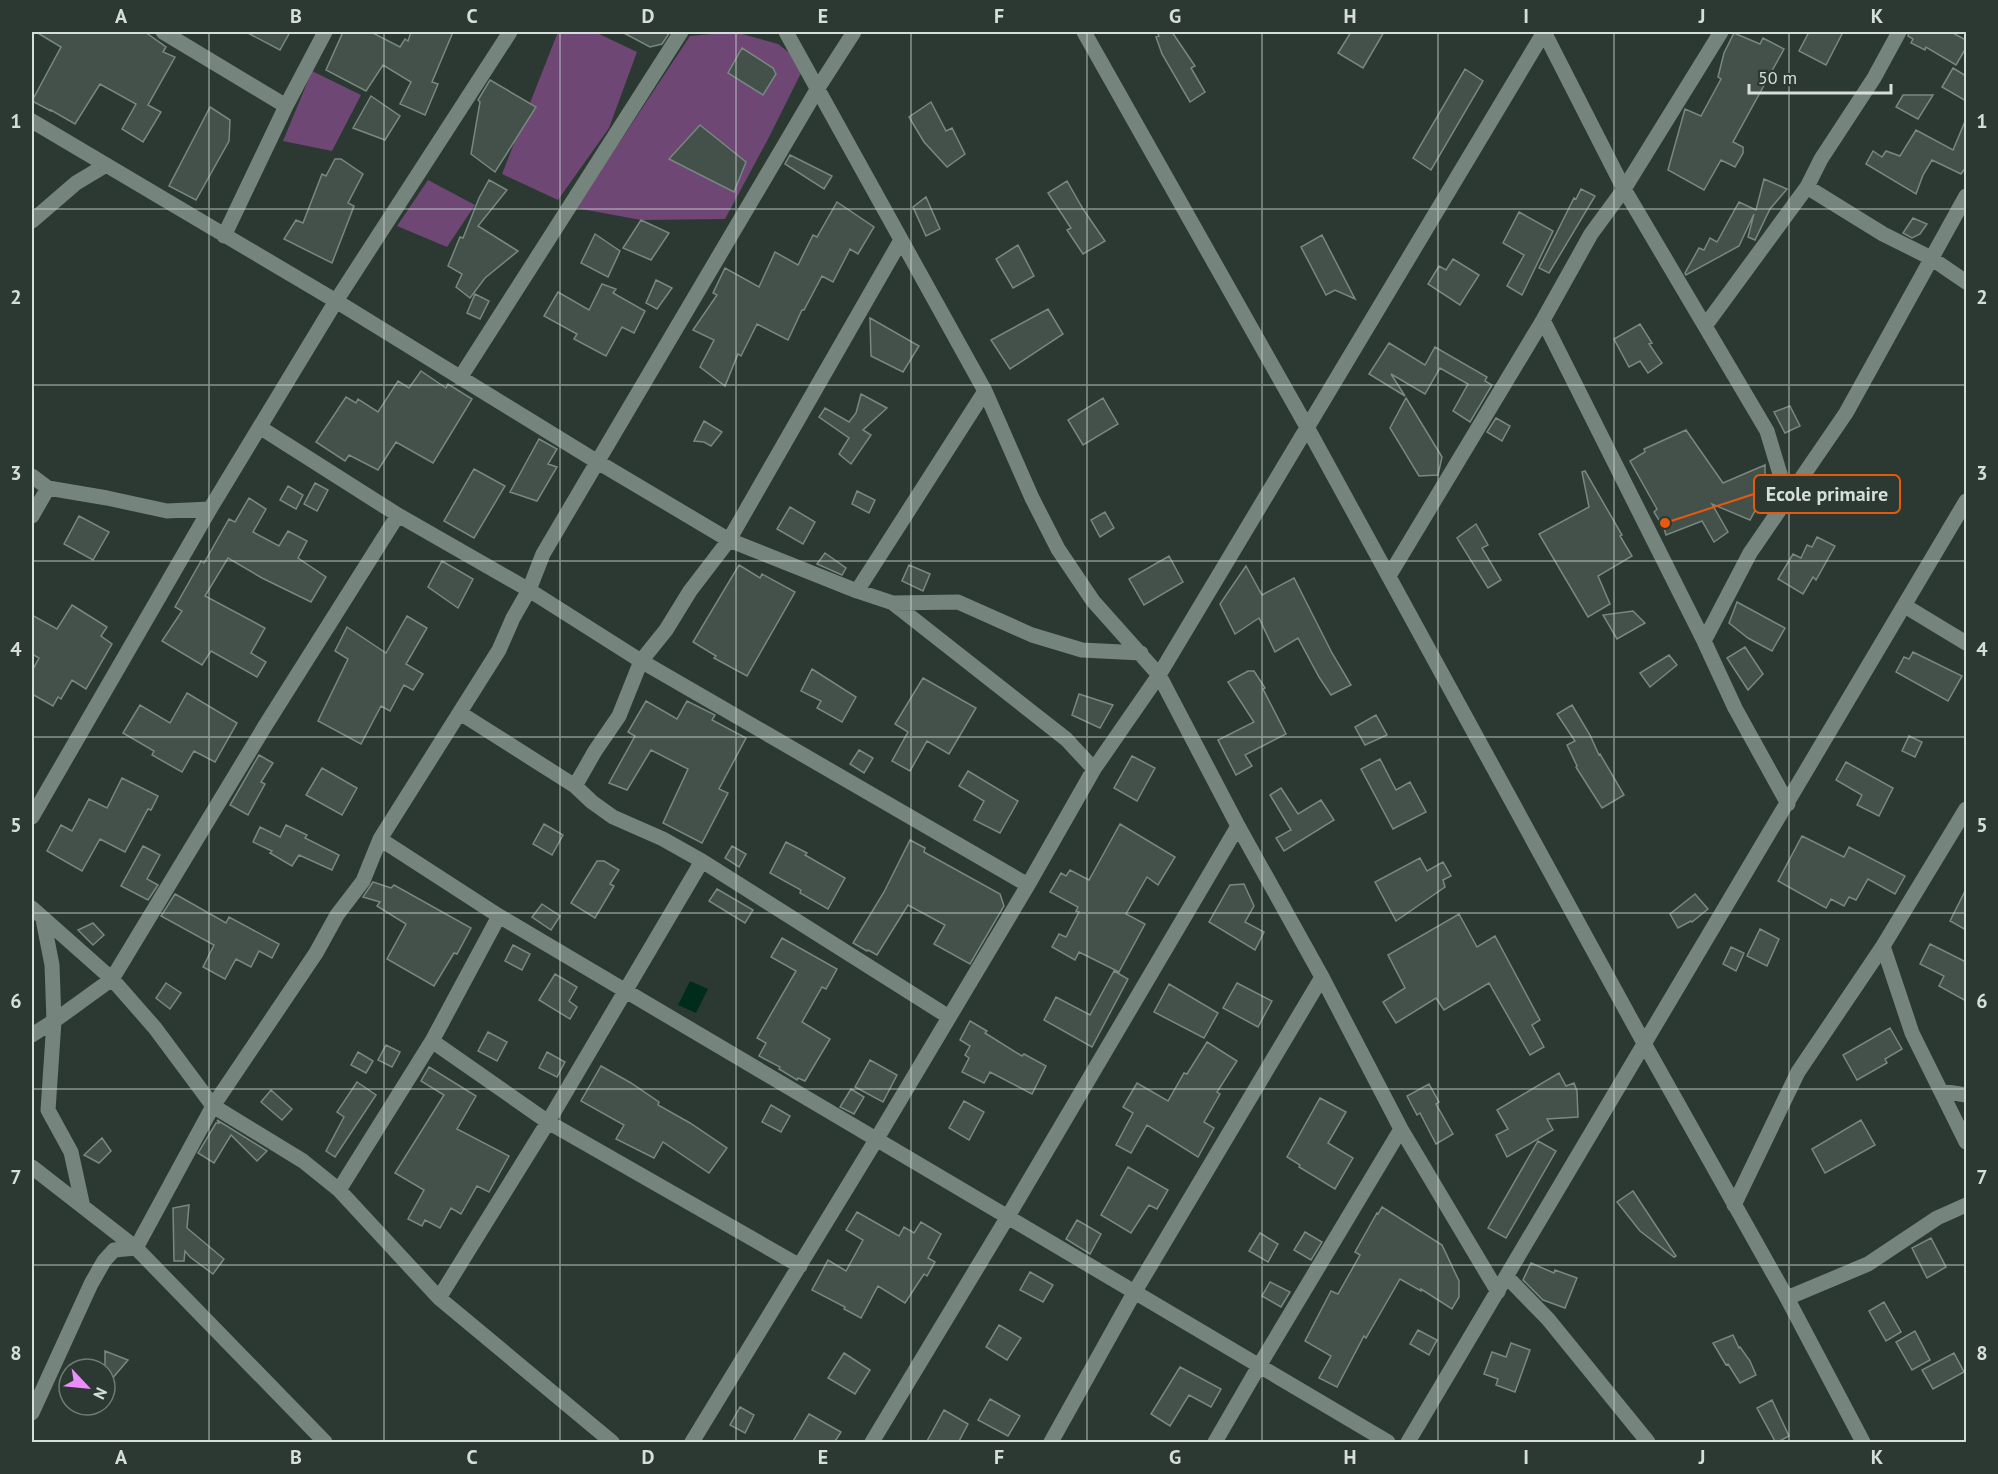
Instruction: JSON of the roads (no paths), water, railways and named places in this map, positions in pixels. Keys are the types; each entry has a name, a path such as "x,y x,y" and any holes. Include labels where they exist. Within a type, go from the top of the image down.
{"street":[{"path":"163,32 286,106"},
{"path":"224,236 286,106 325,32"},
{"path":"32,817 210,509 336,301 510,32"},
{"path":"460,378 681,32"},
{"path":"786,32 985,391 1032,498 1058,549 1093,601 1141,652 1159,675 1401,1129 1498,1292"},
{"path":"136,1248 213,1106 316,954 337,915 363,881 380,839 500,650 513,618 529,590 543,554 596,461 818,88 854,32"},
{"path":"1084,32 1307,427 1645,1045 1787,1298 1863,1443"},
{"path":"692,1443 876,1140 1028,885 1094,769 1159,675 1544,32"},
{"path":"1544,32 1624,189 1767,431 1787,497"},
{"path":"1389,576 1543,320 1591,234 1624,189 1721,32"},
{"path":"1705,326 1807,188 1821,159 1874,78 1899,32"},
{"path":"32,121 336,301 729,540 856,591 893,603 958,602 1032,635 1082,650 1141,652"},
{"path":"32,221 76,183 106,165"},
{"path":"1807,188 1883,234 1931,258 1966,282"},
{"path":"1704,641 1750,554 1846,413 1966,196"},
{"path":"575,786 619,716 641,661 666,630 690,591 729,540 901,240"},
{"path":"1543,320 1704,641 1735,708 1788,804"},
{"path":"856,591 985,391"},
{"path":"261,428 398,515 529,590 641,661 1028,885"},
{"path":"32,476 48,488 167,511 210,509"},
{"path":"32,516 48,488"},
{"path":"1408,1443 1966,501"},
{"path":"32,1035 112,979 265,726 398,515"},
{"path":"893,603 1066,739 1094,769"},
{"path":"1905,606 1966,643"},
{"path":"460,712 575,786 613,817 663,839 702,861 949,1017"},
{"path":"1734,1205 1798,1072 1883,946 1966,809"},
{"path":"872,1443 1238,826"},
{"path":"380,839 499,916 624,991 1388,1443"},
{"path":"439,1298 548,1122 702,861"},
{"path":"37,913 112,979 155,1028 213,1106 303,1161 339,1190 439,1298 612,1443"},
{"path":"37,913 52,965 54,1021 48,1110 71,1152 83,1207"},
{"path":"339,1190 432,1041 499,916"},
{"path":"1883,946 1912,1033 1966,1143"},
{"path":"1051,1443 1134,1293 1322,977"},
{"path":"432,1041 548,1122 800,1266"},
{"path":"1941,1091 1966,1095"},
{"path":"1215,1443 1258,1366 1401,1129"},
{"path":"32,1167 136,1248 325,1443"},
{"path":"1787,1298 1868,1264 1937,1218 1966,1205"},
{"path":"32,1413 91,1284 104,1261 114,1250 136,1248"},
{"path":"1507,1277 1548,1319 1648,1443"}],"place":[{"name":"Ecole primaire","path":"1665,523"}]}
